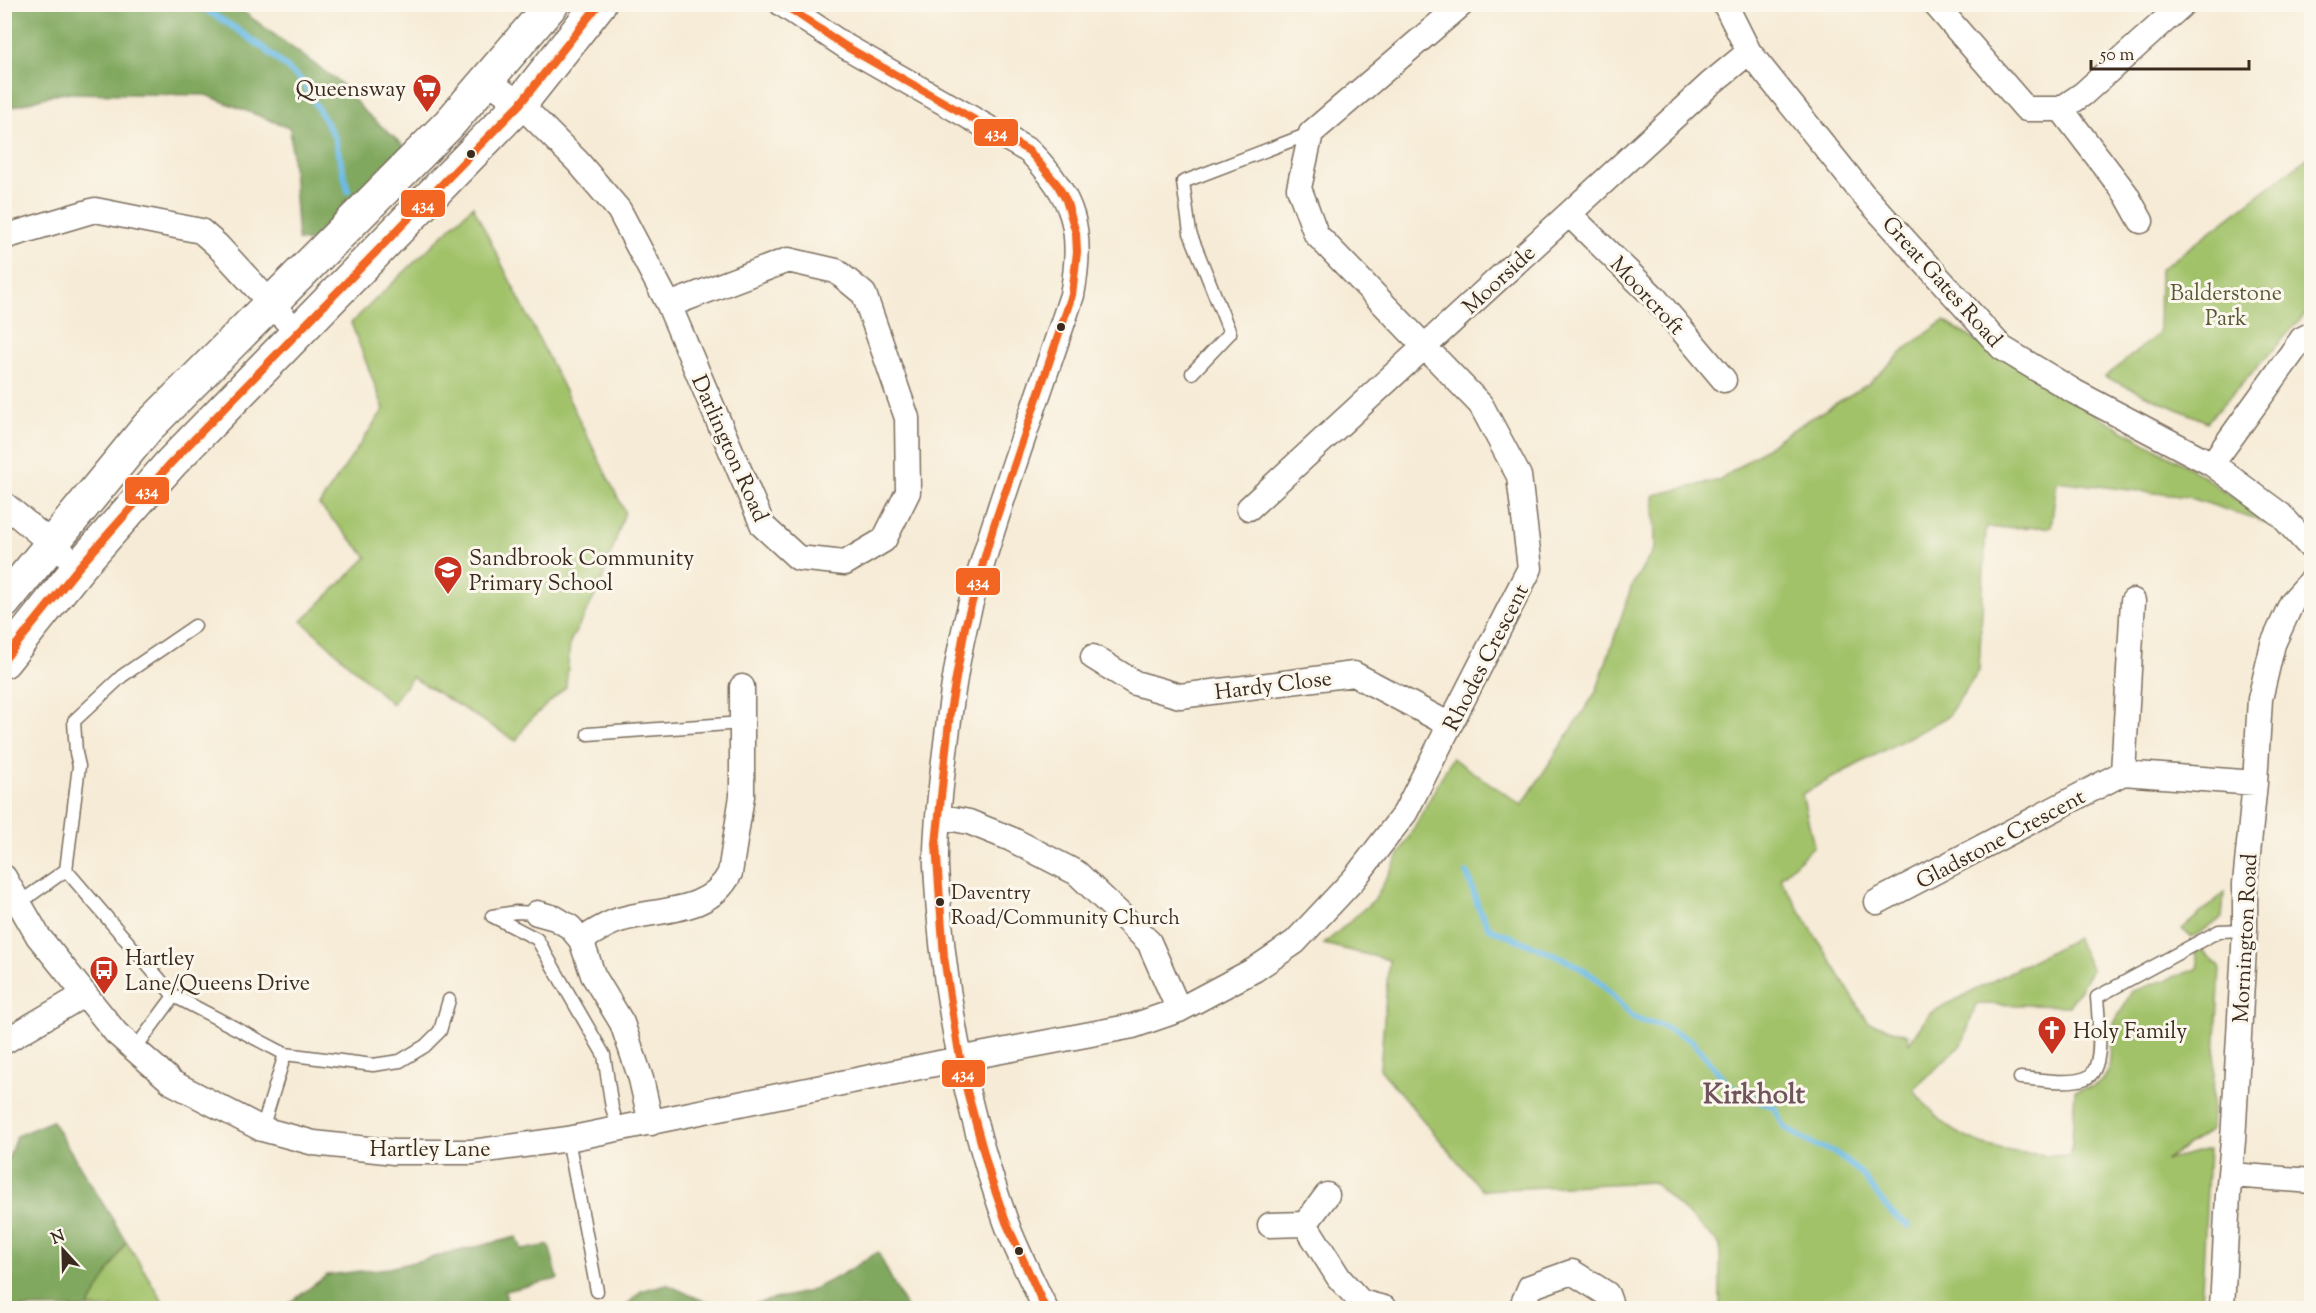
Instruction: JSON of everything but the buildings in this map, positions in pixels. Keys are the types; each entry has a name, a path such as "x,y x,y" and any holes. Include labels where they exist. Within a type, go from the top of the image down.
{"highway":[{"path":"4,602 147,428 449,124 552,4"},
{"path":"4,661 79,567 171,463 520,104 598,4"}],"street":[{"path":"782,4 845,46 1029,151 1049,172 1065,194 1074,227 1076,273 1072,295 970,607 951,692 938,816 936,865 947,984 959,1059 976,1130 1007,1225 1045,1308"},
{"path":"1311,133 1462,4"},
{"name":"Great Gates Road","path":"1725,4 1749,52 1862,193 2002,348 2075,392 2212,464 2281,515 2312,549"},
{"path":"1935,4 2026,109 2061,109 2083,94 2183,4"},
{"name":"Moorside","path":"1249,508 1710,84 1749,52"},
{"name":"Darlington Road","path":"487,80 520,104 578,162 619,210 669,305 763,526 798,558 845,563 884,540 908,492 907,418 864,294 836,272 788,260 669,305"},
{"path":"2061,109 2126,194 2141,221"},
{"name":"Rhodes Crescent","path":"959,1059 1133,1026 1179,1010 1254,970 1295,942 1354,879 1405,813 1530,568 1519,476 1481,405 1316,234 1299,188 1311,133"},
{"path":"4,237 95,210 201,231 272,303 298,333"},
{"name":"Moorcroft","path":"1569,214 1655,298 1724,380"},
{"path":"2212,464 2302,339 2312,334"},
{"path":"4,504 79,567"},
{"name":"Mornington Road","path":"2222,1308 2228,1195 2232,1175 2245,930 2245,884 2255,783 2260,699 2273,644 2292,602 2312,580"},
{"path":"2133,601 2123,773 2255,783"},
{"name":"Hardy Close","path":"1093,657 1135,683 1180,696 1354,674 1450,725"},
{"path":"581,940 617,921 701,902 725,884 730,873 742,796 742,687"},
{"name":"Gladstone Crescent","path":"1877,902 2123,773"},
{"path":"938,816 969,822 1011,839 1077,873 1149,942 1179,1010"},
{"name":"Hartley Lane","path":"4,877 38,936 116,1034 134,1050 173,1083 262,1129 314,1143 394,1152 472,1152 619,1130 959,1059"},
{"path":"537,913 555,918 570,927 581,940 593,975 622,1023 641,1079 651,1123"},
{"path":"4,1042 85,994"},
{"path":"2232,1175 2312,1181"},
{"path":"1305,1224 1327,1195"},
{"path":"1270,1225 1305,1224"},
{"path":"1305,1224 1359,1305 1384,1308"},
{"path":"1521,1308 1530,1287 1572,1272 1607,1294 1612,1308"}],"lane":[{"path":"1192,373 1230,333 1190,233 1183,182 1311,133"},
{"path":"195,626 122,676 74,721 79,766 66,870 174,996 285,1054 373,1065 400,1061 425,1046 440,1031 450,1000"},
{"path":"588,734 742,723"},
{"path":"19,903 66,870"},
{"path":"537,913 516,912 492,916 537,939 604,1055 612,1108 619,1130"},
{"path":"2020,1078 2075,1080 2092,1075 2097,1067 2099,1046 2097,997 2219,931 2245,930"},
{"path":"134,1050 174,996"},
{"path":"262,1129 285,1054"},
{"path":"568,1139 597,1291"}],"green space":[{"path":"5,5 234,5 339,82 363,110 404,146 309,242 298,240 290,128 206,95 60,93 5,109"},
{"name":"Balderstone Park","path":"2311,155 2311,308 2207,422 2105,377 2159,333 2160,270"},
{"path":"473,206 625,512 600,587 570,642 566,687 527,723 516,741 412,677 392,704 302,621 367,557 319,505 384,409 351,323"},
{"path":"1944,321 2086,409 2199,473 2269,524 2188,497 2057,481 2051,527 1986,528 1979,671 1947,717 1802,794 1814,846 1780,878 1868,1022 1908,1035 1909,1043 1930,1013 2076,938 2092,970 2069,1006 1976,1004 1963,1043 1914,1089 1945,1124 1961,1135 1995,1148 2014,1152 2071,1156 2075,1090 2091,1087 2103,1080 2109,1070 2113,1025 2132,991 2197,969 2198,962 2195,953 2201,949 2220,967 2211,1130 2165,1160 2209,1149 2201,1308 1720,1308 1720,1245 1653,1182 1482,1190 1380,1069 1389,960 1324,944 1375,899 1452,758 1522,805 1596,692 1632,585 1655,548 1654,495 1720,480 1787,433 1868,384 1908,347"},
{"path":"2224,893 2222,918 2192,938 2182,929"},
{"path":"52,1121 126,1241 88,1308 5,1308 5,1169 16,1136"},
{"path":"517,1237 522,1250 549,1245 558,1279 505,1291 508,1308 283,1308 327,1275 389,1268"},
{"path":"126,1241 167,1308 88,1308"},
{"path":"878,1252 906,1308 735,1308 810,1291"},
{"path":"666,1284 719,1308 624,1308 641,1291"}],"waterway":[{"path":"196,4 265,49 302,81 335,138 348,191"},
{"path":"1467,873 1479,909 1489,928 1576,965 1596,978 1635,1019 1657,1024 1691,1040 1731,1087 1775,1108 1784,1127 1814,1145 1834,1152 1860,1172 1891,1213 1909,1226"}],"transit line":[{"name":"434","path":"4,660 79,567 171,463 520,104 599,4"},
{"name":"434","path":"783,4 845,46 1029,151 1057,184 1066,200 1076,233 1077,252 1072,295 993,528 965,627 950,712 936,844 944,957 967,1091 991,1179 1006,1222 1045,1308"}],"place":[{"name":"Queensway","path":"427,114"},
{"name":"Sandbrook Community Primary School","path":"448,596"},
{"name":"Daventry Road/Community Church","path":"940,902"},
{"name":"Hartley Lane/Queens Drive","path":"104,996"},
{"name":"Holy Family","path":"2052,1056"}],"district":[{"name":"Kirkholt","path":"1754,1093"}]}
